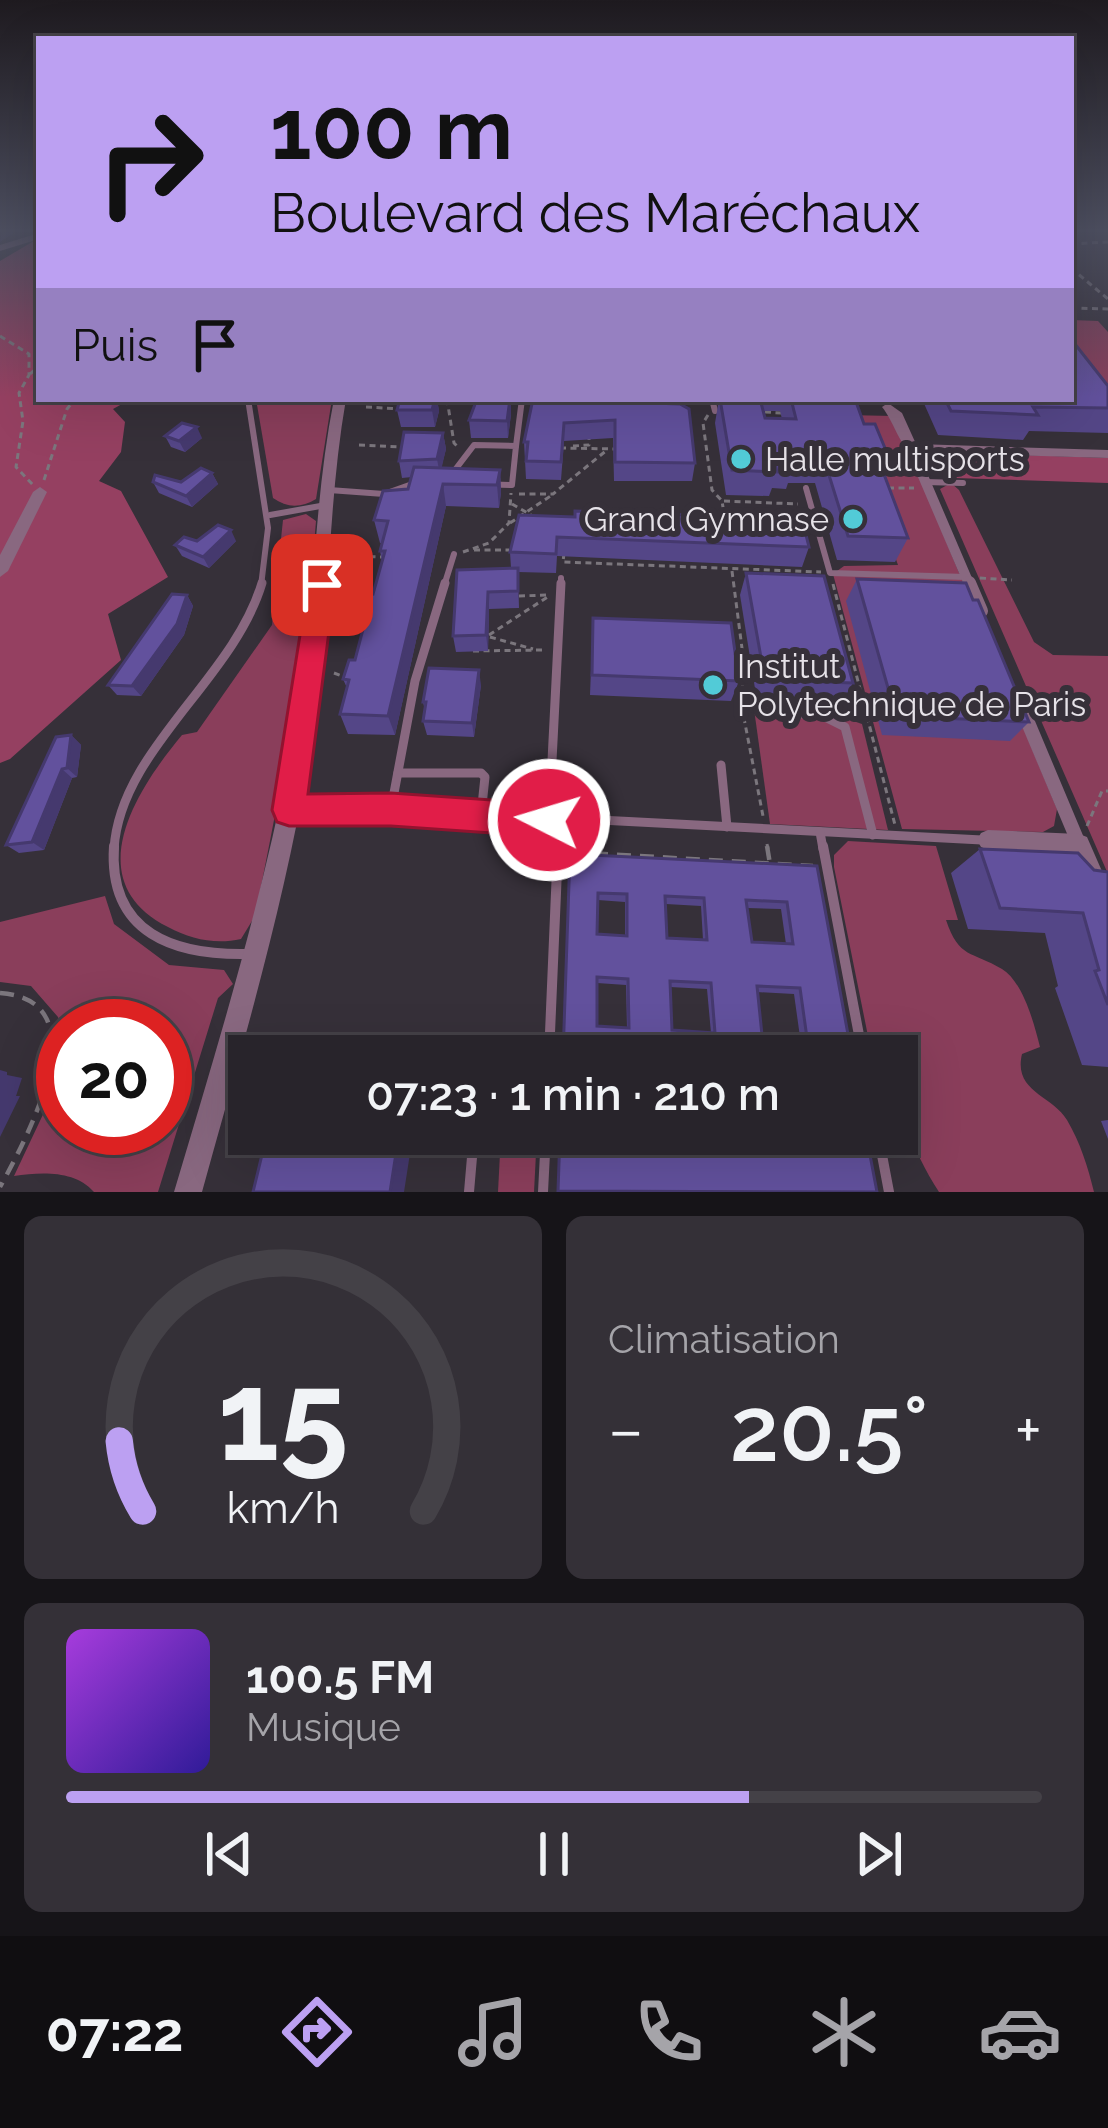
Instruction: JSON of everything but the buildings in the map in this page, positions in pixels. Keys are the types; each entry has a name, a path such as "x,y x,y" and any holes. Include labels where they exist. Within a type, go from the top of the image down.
{"street":[{"path":"188,1192 255,953 289,810 306,713 340,402"},
{"path":"888,407 897,416 988,629"},
{"path":"911,448 1108,454"},
{"path":"0,571 40,492"},
{"path":"1021,706 1108,911"},
{"path":"988,840 1079,844"}],"lane":[{"path":"249,402 270,515 267,566 242,637 142,770 120,807 109,848 114,887 131,919 164,942 214,956 255,953"},
{"path":"270,515 327,498 384,494 416,482 512,485 522,402"},
{"path":"713,402 715,411"},
{"path":"445,483 457,475 460,451 474,445 516,446"},
{"path":"927,485 963,483"},
{"path":"806,488 830,572 966,577"},
{"path":"398,489 408,499"},
{"path":"384,494 386,505"},
{"path":"391,809 415,681 454,554"},
{"path":"550,1035 558,851 554,820 556,596 561,578"},
{"path":"763,712 821,715 845,727 873,835"},
{"path":"721,765 728,827"},
{"path":"398,773 481,773 485,777 482,815"},
{"path":"289,810 391,809 988,840"},
{"path":"820,832 859,1035"},
{"path":"223,1070 228,1070"},
{"path":"469,1192 472,1155"},
{"path":"543,1192 545,1155"},
{"path":"882,1155 889,1192"}],"path":[{"path":"1074,308 1108,309"},
{"path":"0,336 29,354 29,375"},
{"path":"36,369 20,393 23,421 16,467 40,492 73,402"},
{"path":"447,402 454,443 460,451"},
{"path":"366,407 409,409"},
{"path":"715,411 703,422 712,490 722,501 725,524"},
{"path":"760,412 781,412"},
{"path":"573,448 590,445 589,423"},
{"path":"358,445 419,447"},
{"path":"554,447 628,449"},
{"path":"472,550 489,542 608,449"},
{"path":"707,455 720,457"},
{"path":"874,488 927,485"},
{"path":"509,524 511,494 553,494"},
{"path":"731,495 732,502"},
{"path":"722,501 811,505"},
{"path":"512,504 545,523"},
{"path":"564,548 563,562 830,572 898,836"},
{"path":"454,554 509,550"},
{"path":"324,556 394,557"},
{"path":"732,568 743,656 742,708 770,864"},
{"path":"966,577 1012,580"},
{"path":"519,596 556,596"},
{"path":"538,650 489,635 556,596"},
{"path":"347,612 379,613"},
{"path":"473,651 557,651"},
{"path":"725,655 743,656"},
{"path":"334,673 347,678"},
{"path":"1079,844 1102,791 1108,791"},
{"path":"558,851 827,867"},
{"path":"0,993 29,997 42,1007 50,1026 52,1064 41,1101 0,1187"}],"shaded area":[{"path":"0,286 36,286 36,402 126,402 113,409 125,422 121,452 99,481 121,491 168,577 108,614 121,660 0,763"},
{"path":"1074,320 1098,321 1108,332 1108,388 1074,344"},
{"path":"257,402 332,402 316,499 294,506 273,498"},
{"path":"845,415 894,416 1057,809 1054,826 1043,832 902,829 833,574 844,566 898,565"},
{"path":"931,454 1108,458 1108,483 955,478 926,468"},
{"path":"951,483 959,490 1034,642 1053,655 1108,656 1108,874 940,489"},
{"path":"306,514 316,521 306,621 255,916 241,939 194,938 141,908 125,885 124,834 148,781 182,735 197,732 272,625 283,520"},
{"path":"754,709 827,712 862,724 888,830 770,824"},
{"path":"848,841 936,846 958,920 946,920 951,933 968,952 1002,969 1022,993 1040,1047 1022,1054 1023,1077 1067,1120 1094,1192 939,1192 918,1152 918,1035 868,1035 834,855"},
{"path":"105,896 114,924 169,965 224,970 233,984 218,998 192,1082 192,999 42,999 31,986 0,982 0,922"},
{"path":"36,1129 36,1155 169,1155 158,1192 94,1192 67,1176 14,1176"},
{"path":"500,1155 536,1155 534,1192 498,1192"}],"place":[{"name":"Halle multisports","path":"741,459"},
{"name":"Grand Gymnase","path":"853,519"},
{"name":"Institut Polytechnique de Paris","path":"713,685"}],"route":[{"path":"322,585 289,810 391,809 549,820"}]}
